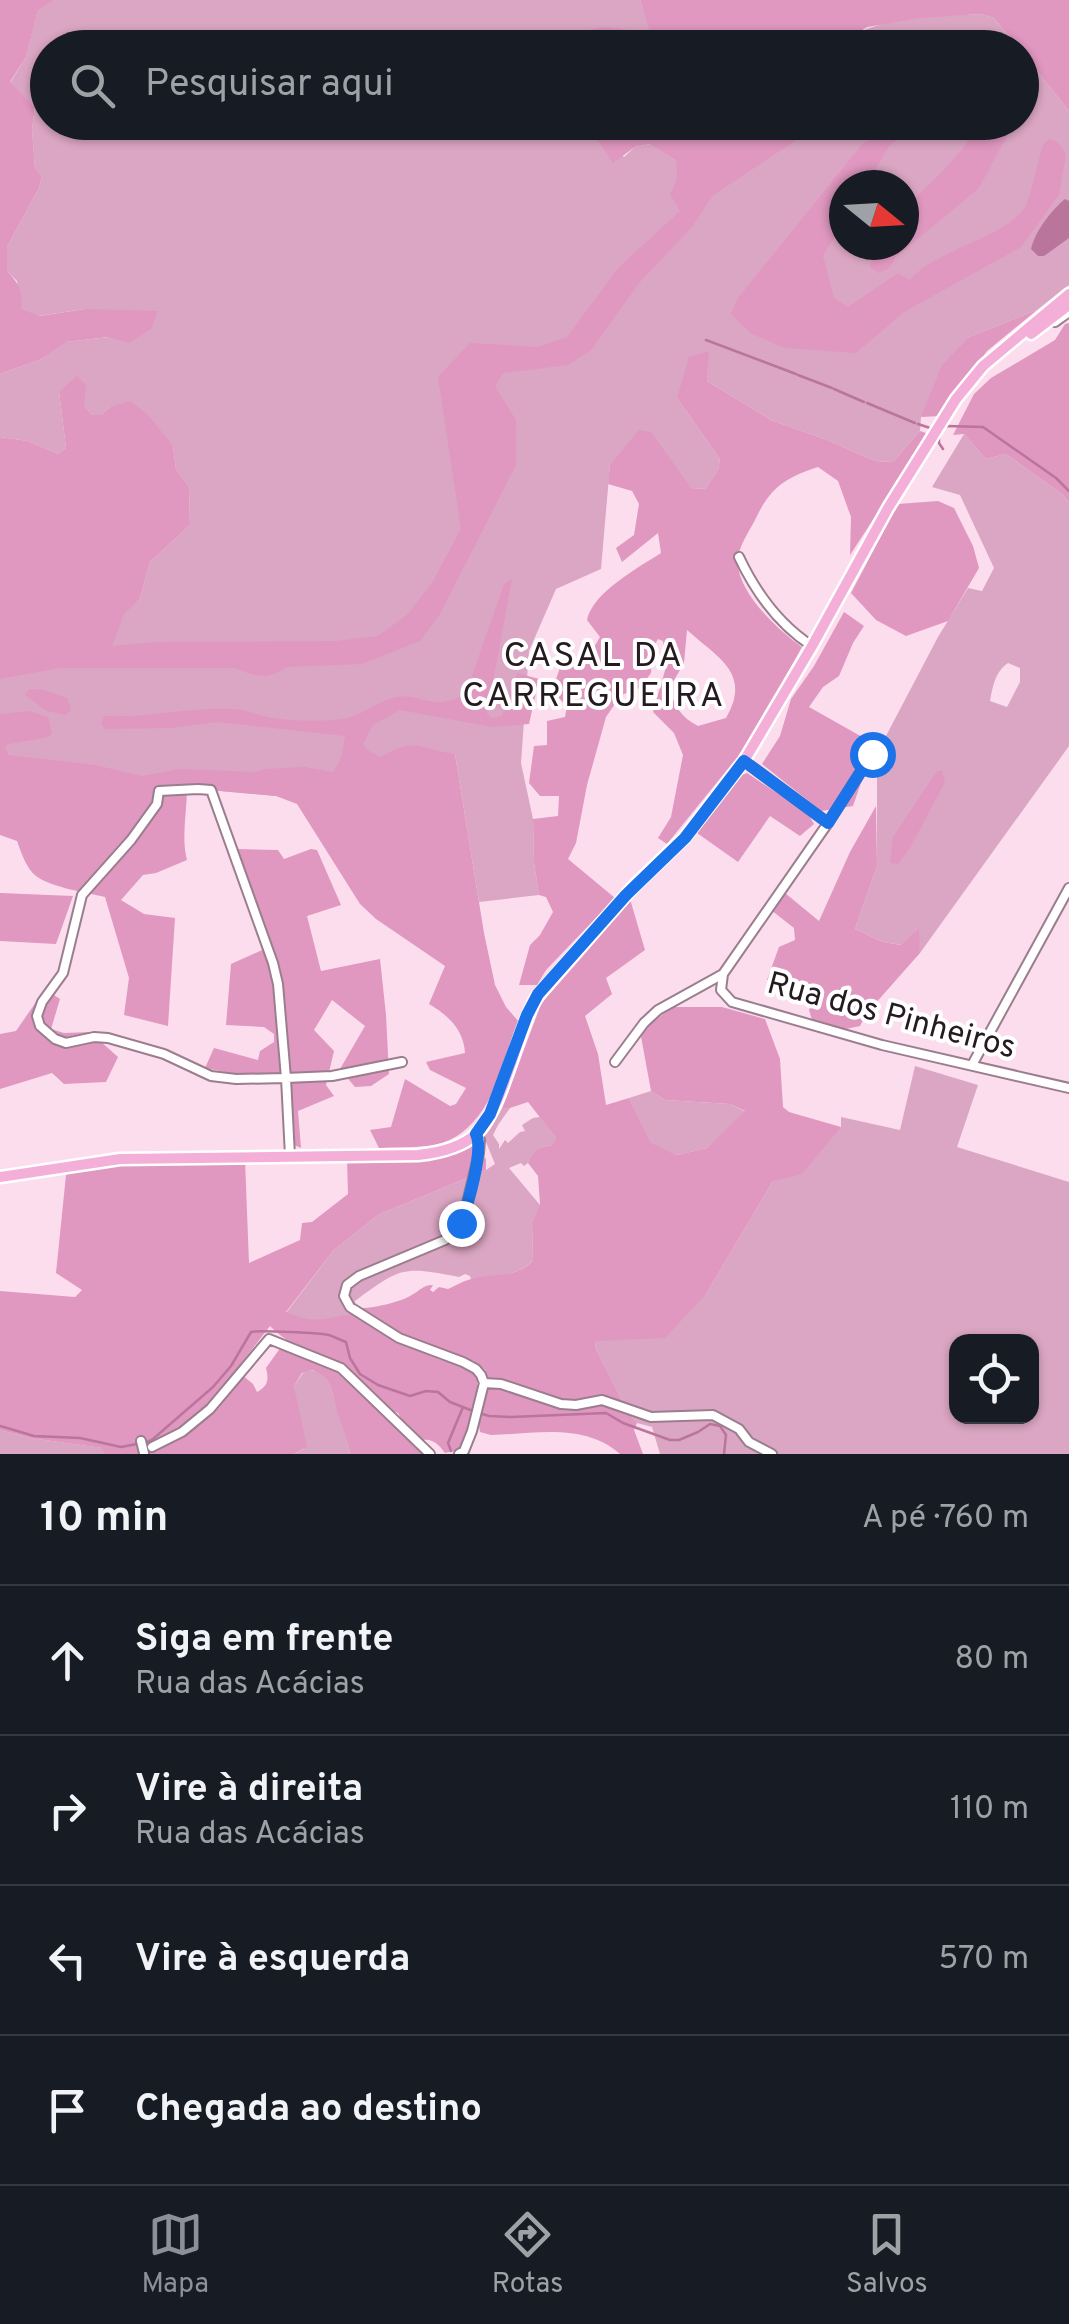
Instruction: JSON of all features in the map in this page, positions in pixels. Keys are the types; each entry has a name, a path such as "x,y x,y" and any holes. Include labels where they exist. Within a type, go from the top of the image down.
{"main road":[{"path":"0,1177 120,1159 426,1154 455,1146 476,1134 490,1114 538,994 626,895 685,838 744,761 942,418 998,352 1069,294"},
{"path":"971,380 1069,309"}],"street":[{"path":"739,557 760,597 794,635 812,646"},
{"path":"615,1062 658,1010 723,974 872,754"},
{"path":"744,761 828,823"},
{"path":"290,1156 286,1078 278,984 211,790 159,791 157,804 131,840 83,892 62,973 37,1016 40,1026 66,1043 108,1038 164,1054 211,1076 236,1079 286,1078 332,1076 402,1062"},
{"path":"972,1065 1069,888"},
{"name":"Rua dos Pinheiros","path":"723,974 721,990 732,1002 882,1045 1069,1088"},
{"path":"464,1453 484,1383 476,1369 399,1338 350,1307 344,1296 347,1285 359,1276 446,1240 456,1231 465,1212 478,1153 480,1140 476,1134"},
{"path":"141,1440 148,1450 182,1432 210,1408 269,1339 341,1368 430,1454"},
{"path":"484,1383 501,1384 561,1404 602,1400 650,1417 714,1415 772,1454"}],"shaded area":[{"path":"0,0 55,0 38,10 26,57 10,82 30,102 30,140 35,169 42,177 7,247 7,271 19,288 21,308 39,316 85,309 158,311 151,329 129,343 108,337 66,342 42,359 0,374"},
{"path":"55,0 640,0 650,30 33,30 38,9"},
{"path":"640,0 1069,0 1069,111 1039,73 1039,30 1004,30 994,18 981,14 920,18 862,30 649,30"},
{"path":"981,14 994,18 1004,30 866,30 924,17"},
{"path":"30,41 30,102 10,83 26,57"},
{"path":"1039,73 1069,111 1069,285 1037,310 969,337 921,417 920,431 893,462 875,461 771,420 707,381 708,351 677,398 720,459 718,470 705,489 610,465 601,569 556,589 529,651 521,763 533,819 539,895 479,902 455,754 276,796 0,771 0,651 111,646 124,613 140,599 150,562 190,525 189,487 176,469 173,446 110,407 101,415 92,415 84,405 59,392 66,448 58,454 28,441 0,437 0,374 42,359 65,342 109,337 85,309 38,316 21,308 17,281 7,271 7,247 42,177 35,170 33,140 605,140 624,157 635,147 651,144 675,160 676,183 735,140 1039,140"},
{"path":"1049,139 1066,154 1059,195 1021,247 904,312 856,353 785,348 752,334 731,314 738,298 829,185 829,246 823,256 834,298 848,307 898,273 910,280 936,260 1004,226 1025,207 1043,145"},
{"path":"597,140 796,140 712,196 692,227 640,282 591,350 568,365 503,373 495,386 516,420 516,465 440,614 420,641 362,664 286,667 268,676 235,668 60,668 0,679 0,437 28,441 58,454 66,448 59,392 77,376 86,385 84,405 92,415 101,415 110,407 131,401 149,416 173,446 176,469 189,487 190,525 150,562 140,599 124,614 112,646 336,641 378,636 408,614 433,581 461,529 438,377 470,343 538,347 567,337 619,267 680,211 670,194 677,177 675,160 650,144 635,147 613,163"},
{"path":"897,140 875,170 841,170 863,143"},
{"path":"968,140 1005,140 979,188 919,238 919,194"},
{"path":"1065,199 1069,201 1069,238 1044,256 1038,256 1031,249 1036,235"},
{"path":"872,260 894,260 879,273 870,267"},
{"path":"1037,310 987,351 940,416 921,417 942,365 969,337"},
{"path":"1069,323 1069,502 1006,454 986,459 964,434 953,435 974,394 991,378 1055,340"},
{"path":"709,351 707,381 771,420 875,461 893,462 920,431 929,434 850,555 851,517 838,481 818,467 787,480 766,500 741,546 740,575 761,610 802,647 748,744 667,844 658,838 671,817 683,755 674,733 653,712 666,667 663,641 658,639 653,648 651,673 640,688 621,695 606,717 576,843 568,859 615,898 546,970 537,985 519,985 530,945 553,912 546,897 539,895 533,819 558,816 559,796 540,796 529,783 534,746 547,745 547,721 565,717 567,706 552,691 565,653 586,661 600,637 587,620 598,600 661,553 658,533 622,562 616,548 634,535 639,504 632,491 608,484 610,465 639,430 651,432 691,488 705,489 718,470 720,459 677,398 689,357","holes":["687,630 720,658 735,689 726,718 698,726 680,711 669,689 684,663"]},
{"path":"964,434 986,459 1006,454 1069,502 1069,746 920,953 918,929 902,945 883,942 855,929 877,866 877,753 968,588 982,591 994,568 960,495 932,487","holes":["1008,663 1020,668 1020,682 1007,707 990,701 1000,671"]},
{"path":"938,501 954,508 979,568 948,621 906,636 876,620 851,593 898,504"},
{"path":"512,579 487,714 492,718 502,716 517,673 539,679 529,724 492,727 400,710 373,725 363,744 381,757 410,746 455,754 495,985 519,1022 491,1096 468,1128 434,1145 379,1148 370,1130 391,1127 405,1079 450,1106 456,1104 466,1088 430,1070 426,1062 465,1053 454,1024 429,1004 445,966 360,904 297,804 276,796 187,788 187,860 143,875 121,900 144,914 175,918 168,1026 124,1015 129,978 105,897 60,887 36,876 17,841 0,835 0,714 28,711 48,717 52,733 5,745 8,755 95,765 142,776 179,769 255,772 305,767 333,772 341,758 345,736 217,722 170,728 105,729 101,724 104,716 219,709 289,720 334,720 355,716 392,698 435,702 454,699 466,693 504,584"},
{"path":"844,612 864,626 839,676 823,687 809,707 880,747 853,806 821,811 762,764 780,736 791,699"},
{"path":"29,689 67,698 71,710 65,715 47,711 25,695"},
{"path":"937,771 942,771 945,782 910,848 898,864 890,863 893,837"},
{"path":"747,773 808,814 814,824 800,836 770,816 738,862 697,833 739,776"},
{"path":"876,806 877,866 855,929 883,942 901,945 919,928 920,953 860,1026 846,1029 812,1020 809,1010 816,995 797,984 767,980 779,947 795,940 794,928 771,910 785,893 819,921"},
{"path":"237,849 278,850 284,859 317,850 341,905 307,916 321,971 380,959 389,1074 371,1086 355,1087 340,1069 365,1026 332,1000 314,1030 334,1051 326,1085 334,1096 298,1111 301,1148 292,1144 289,1073 235,1074 205,1068 214,1048 258,1060 260,1051 274,1042 274,1034 264,1027 226,1025 231,964 271,946"},
{"path":"0,893 73,896 56,944 0,941"},
{"path":"630,899 645,950 606,978 612,994 585,1016 598,1054 606,1105 629,1098 651,1143 677,1155 707,1148 745,1111 730,1104 665,1100 651,1091 640,1031 673,1007 722,1007 765,1019 780,1059 783,1107 841,1127 802,1174 773,1181 706,1294 665,1338 596,1341 595,1347 637,1423 634,1430 643,1454 620,1454 591,1437 575,1434 480,1432 480,1409 488,1386 485,1370 474,1361 402,1335 359,1308 400,1301 429,1285 433,1285 433,1292 471,1279 512,1273 533,1260 532,1222 540,1204 538,1176 528,1163 538,1150 553,1145 556,1138 528,1102 502,1108 540,1007 560,975"},
{"path":"45,989 60,999 51,1029 90,1032 118,1057 106,1082 64,1084 52,1073 0,1089 0,1034 16,1031"},
{"path":"915,1066 978,1085 957,1147 1069,1182 1069,1454 660,1454 652,1427 637,1423 628,1412 595,1347 596,1341 706,1294 773,1181 841,1127 841,1117 900,1130"},
{"path":"651,1091 665,1100 730,1104 746,1112 707,1148 677,1155 651,1144 629,1098"},
{"path":"502,1108 510,1108 493,1135 499,1149 505,1140 508,1143 525,1131 522,1125 533,1118 540,1117 556,1138 554,1145 538,1149 524,1166 521,1163 509,1168 540,1205 532,1222 533,1260 527,1266 513,1273 471,1279 465,1274 459,1277 426,1271 403,1272 355,1301 356,1314 310,1321 286,1313 333,1251 378,1215 495,1164 484,1137"},
{"path":"474,1144 486,1159 486,1170 378,1215 333,1251 286,1312 315,1320 356,1314 419,1351 475,1372 478,1389 473,1421 466,1439 456,1450 445,1453 433,1441 423,1440 351,1373 303,1351 270,1326 236,1370 257,1392 265,1385 266,1368 281,1347 339,1370 424,1454 350,1454 330,1385 312,1370 302,1373 294,1386 307,1447 294,1454 104,1454 102,1448 0,1430 0,1291 75,1297 82,1290 56,1273 69,1172 126,1164 245,1160 249,1263 300,1240 302,1223 312,1222 348,1194 347,1159 418,1162"},
{"path":"309,1370 323,1376 330,1386 350,1454 294,1454 304,1449 294,1386"},
{"path":"0,1430 103,1448 104,1454 0,1454"}],"waterway":[{"path":"706,340 796,374"},
{"path":"798,375 832,388"},
{"path":"834,389 864,402"},
{"path":"867,403 915,423"},
{"path":"918,424 930,428"},
{"path":"943,449 939,433 946,426 983,427 1069,491"},
{"path":"145,1443 213,1387 251,1332 256,1331 331,1336 346,1342 360,1374 378,1385 410,1396 438,1392 450,1402 473,1411"},
{"path":"451,1451 448,1443 463,1407"},
{"path":"479,1413 511,1417 606,1413 670,1440 679,1440 710,1424 720,1426 726,1435 724,1454"},
{"path":"0,1426 34,1436 80,1438 121,1447 137,1444"}],"district":[{"name":"CASAL DA CARREGUEIRA","path":"594,677"}],"route":[{"path":"461,1223 478,1153 480,1140 476,1134 490,1114 527,1015 543,988 626,895 685,838 744,761 828,823 872,754"}]}
